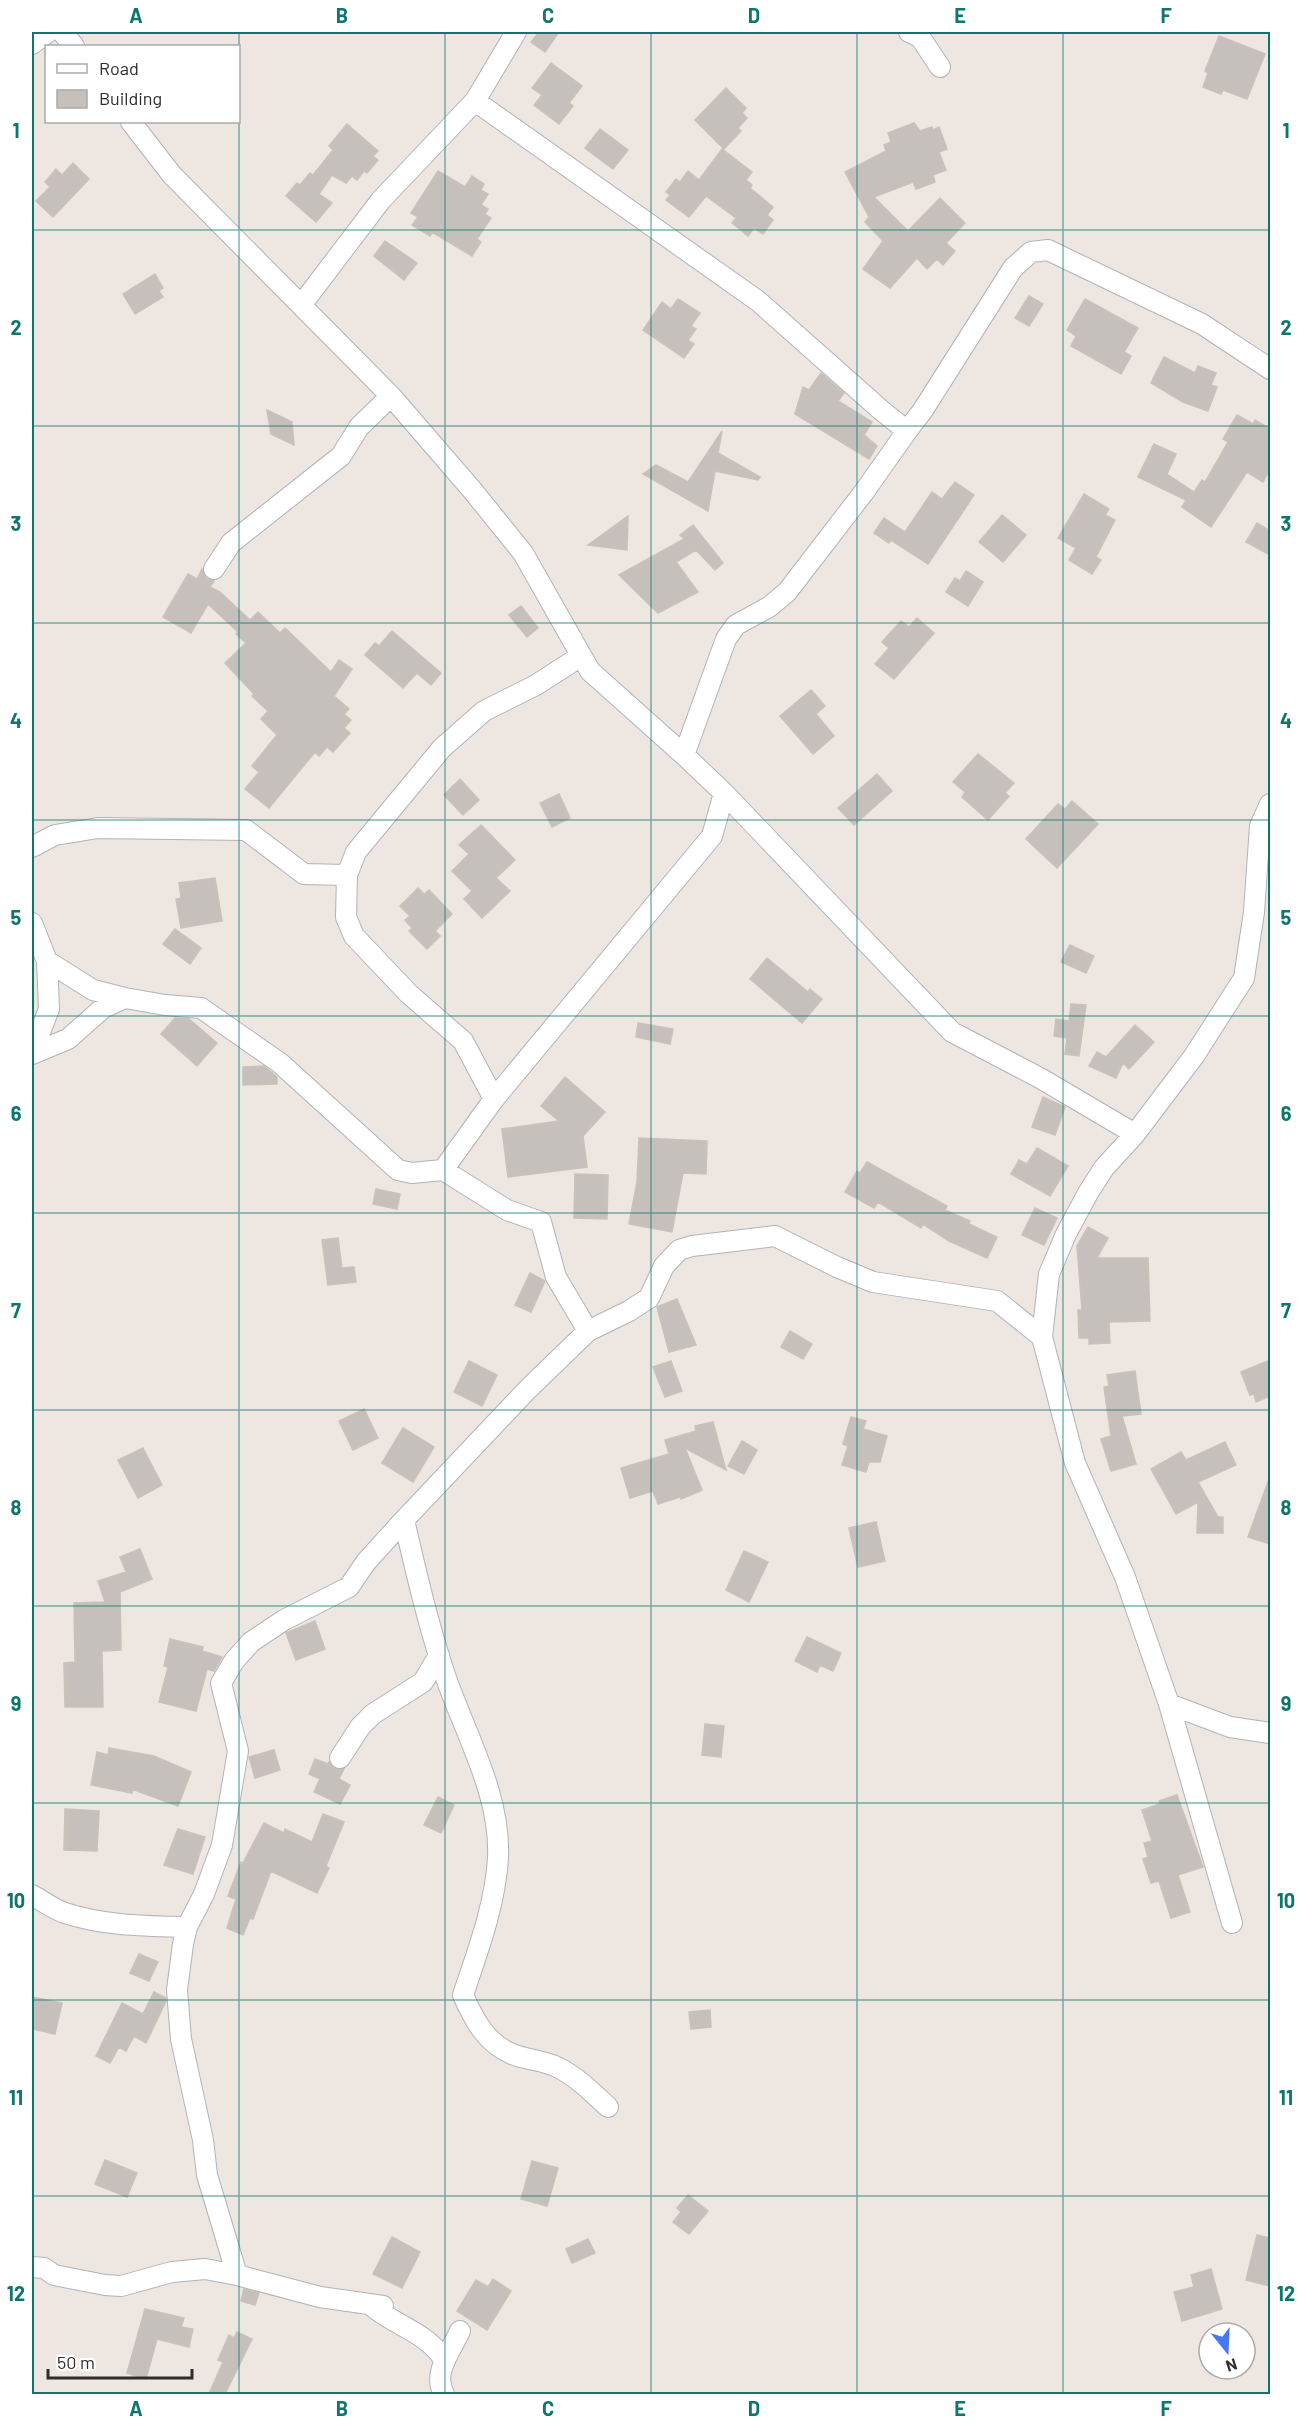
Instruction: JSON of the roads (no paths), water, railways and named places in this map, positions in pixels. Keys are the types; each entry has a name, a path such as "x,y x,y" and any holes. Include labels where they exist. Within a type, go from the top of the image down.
{"street":[{"path":"32,44 48,32"},
{"path":"62,32 73,45"},
{"path":"302,304 381,200 475,101 516,32"},
{"path":"909,32 920,37 940,67"},
{"path":"475,101 758,301 881,410 908,430"},
{"path":"132,123 171,175 302,304 391,396 473,491 523,553 590,672 724,793 952,1032 1040,1078 1135,1134"},
{"path":"684,755 726,639 736,625 769,607 787,592 864,492 923,410 1013,268 1031,252 1048,250 1202,324 1270,369"},
{"path":"214,569 231,543 341,456 359,427 391,396"},
{"path":"494,1099 463,1041 409,994 354,936 346,917 347,875 356,852 442,748 484,711 536,685 581,656"},
{"path":"443,1170 494,1099 712,836 724,793"},
{"path":"1233,1923 1169,1704 1125,1577 1076,1463 1042,1337 1049,1274 1066,1234 1104,1168 1135,1134 1194,1056 1244,978 1254,912 1260,826 1270,804"},
{"path":"32,847 55,835 98,828 246,830 304,874 347,875"},
{"path":"32,923 47,961 49,1009 32,1053"},
{"path":"47,961 93,990 165,1005 201,1008 280,1063 398,1170 412,1173 443,1170 507,1210 541,1222 556,1277 588,1332"},
{"path":"32,1053 68,1039 103,1008 125,998"},
{"path":"237,2275 207,2175 203,2140 182,2039 177,1990 187,1927 204,1894 222,1845 238,1751 221,1683 239,1654 259,1636 284,1620 349,1587 366,1562 528,1389 588,1332 649,1298 664,1266 679,1250 692,1246 775,1236 873,1282 952,1292 997,1301 1042,1337"},
{"path":"404,1520 430,1627 486,1784 497,1830 498,1857 490,1912 463,1995 474,2020 484,2035 511,2054 556,2067 589,2089 608,2107"},
{"path":"340,1758 377,1709 423,1682 439,1655"},
{"path":"1169,1704 1230,1727 1270,1733"},
{"path":"32,1895 57,1910 83,1918 133,1926 187,1927"},
{"path":"32,2266 44,2268 54,2275 113,2286 172,2272 205,2269 320,2297 378,2306 383,2315 424,2338 439,2351 445,2361"},
{"path":"444,2394 439,2386 440,2374 460,2331"}]}
